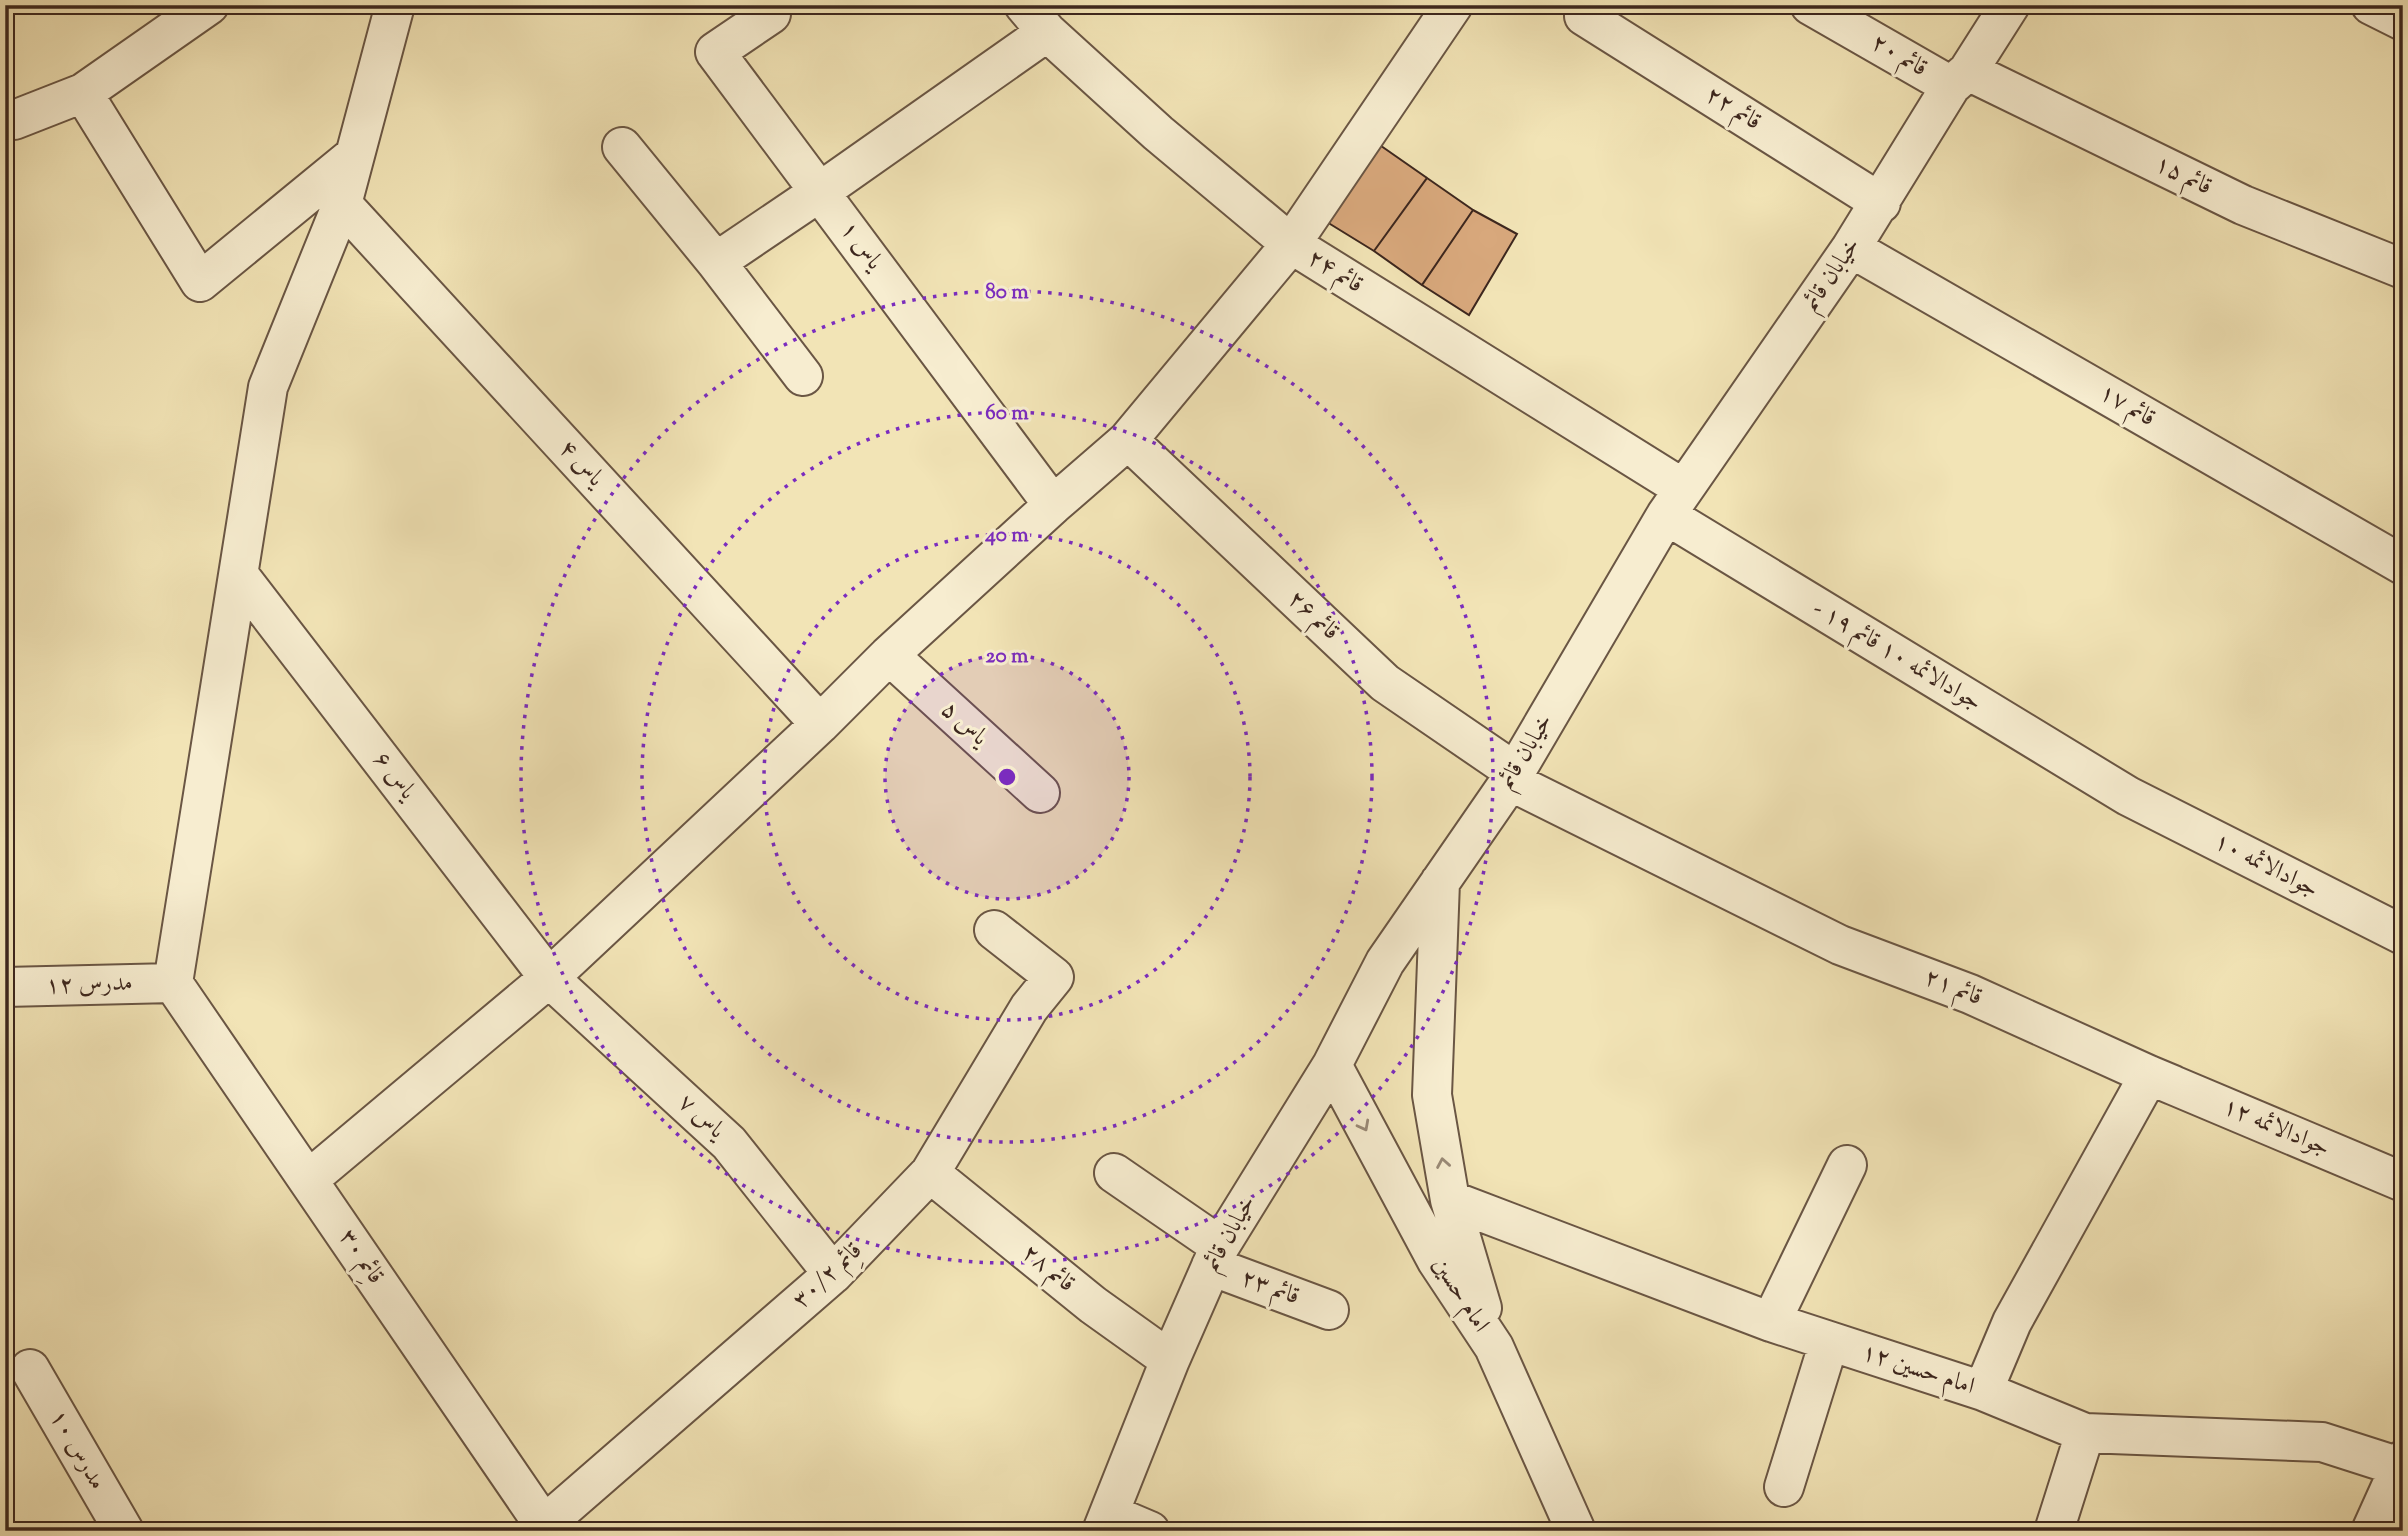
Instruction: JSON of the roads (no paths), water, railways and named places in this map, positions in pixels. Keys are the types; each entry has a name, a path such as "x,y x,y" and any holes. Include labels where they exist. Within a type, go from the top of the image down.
{"street":[{"path":"5,120 14,120 83,93 209,5"},
{"path":"173,982 268,387 342,204 395,5"},
{"name":"یاس ۱","path":"765,5 771,14 715,52 1053,505"},
{"path":"308,1180 549,978 889,656 1128,440 1291,244 1453,5"},
{"name":"قائم ۲۰","path":"1810,5 1959,78"},
{"name":"خیابان قائم","path":"1106,1522 1170,1360 1215,1256 1332,1065 1385,962 1512,777 1675,502 1881,203 1959,78 2010,5"},
{"path":"2371,5 2403,20"},
{"name":"قائم ۲۲","path":"1584,16 1881,203"},
{"path":"716,262 821,191 1036,19"},
{"name":"قائم ۲۴","path":"1036,19 1158,133 1291,244 1675,502"},
{"name":"قائم ۱۵","path":"1959,78 2243,205 2403,269"},
{"path":"83,93 200,282 355,155"},
{"path":"622,148 716,262 803,376"},
{"name":"یاس ۴","path":"342,204 820,724"},
{"name":"قائم ۱۷","path":"1851,247 2403,565"},
{"name":"قائم ۲۶","path":"1128,440 1385,683 1512,777"},
{"name":"- جوادالائمه ۱۰ قائم ۱۹","path":"1675,502 2128,796"},
{"name":"یاس ۶","path":"239,575 549,978"},
{"name":"یاس ۵","path":"889,656 1040,793"},
{"name":"قائم ۲۱","path":"1512,777 1840,945 1970,994 2149,1075 2403,1182"},
{"name":"جوادالائمه ۱۰","path":"2128,796 2403,935"},
{"path":"1440,882 1432,1095 1450,1200 1494,1347"},
{"name":"قاِئم ۳۰/۲","path":"543,1529 833,1274 930,1173 1029,1008 1054,977 994,930"},
{"name":"یاس ۷","path":"549,978 729,1143 833,1274"},
{"name":"مدرس ۱۲","path":"5,987 173,982"},
{"name":"قاِئم ۳۰","path":"173,982 543,1529"},
{"name":"امام حسین","path":"1332,1065 1437,1261 1494,1347 1576,1531"},
{"path":"1983,1391 2012,1322 2149,1075"},
{"path":"1772,1322 1847,1165"},
{"name":"قائم ۲۳","path":"1114,1172 1215,1256 1329,1310"},
{"name":"قائم ۲۸","path":"930,1173 1093,1305 1170,1360"},
{"name":"امام حسین ۱۲","path":"1450,1200 1772,1322 1983,1391 2085,1433 2322,1442 2401,1464"},
{"path":"1784,1487 1829,1342"},
{"name":"مدرس ۱۰","path":"30,1368 124,1531"},
{"path":"2054,1531 2085,1433"},
{"path":"2371,1531 2401,1464"},
{"path":"1106,1522 1150,1531"}]}
